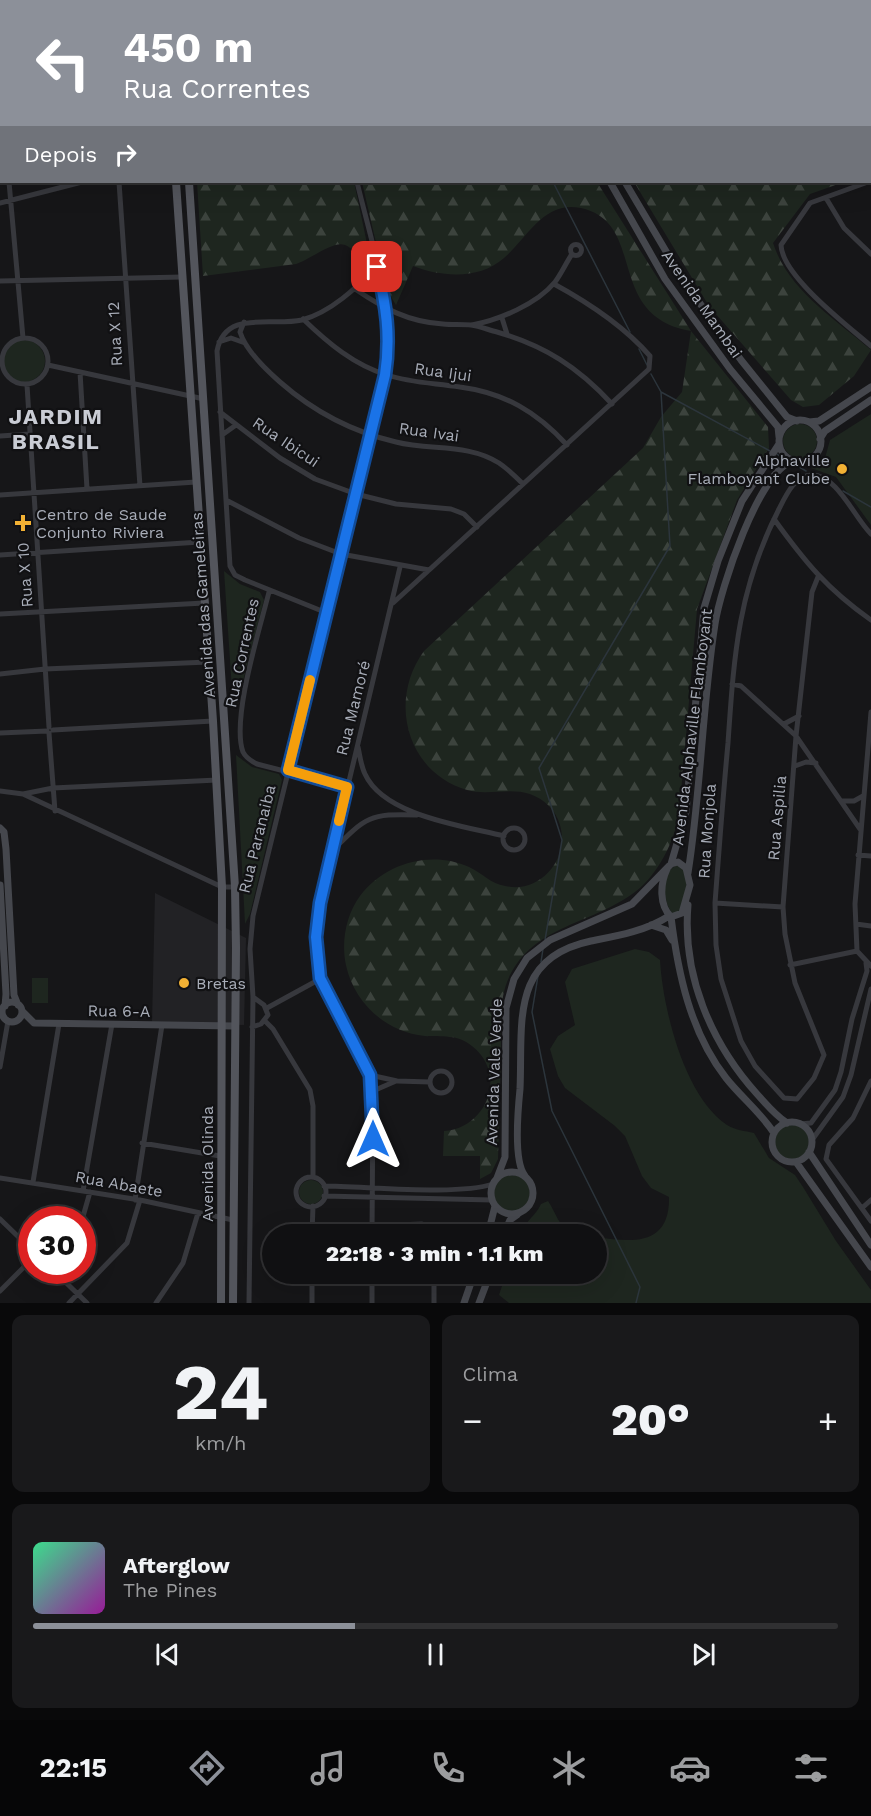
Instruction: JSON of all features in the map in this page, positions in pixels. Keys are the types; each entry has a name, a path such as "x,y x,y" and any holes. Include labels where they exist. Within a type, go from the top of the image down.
{"main road":[{"name":"Avenida das Gameleiras","path":"176,183 217,780 222,887 221,1026"},
{"name":"Avenida das Gameleiras","path":"189,183 234,887 235,1026"},
{"path":"208,662 217,663 222,676"},
{"name":"Avenida Olinda","path":"221,1026 219,1217 221,1303"},
{"name":"Avenida Olinda","path":"233,1303 235,1026"}],"street":[{"path":"9,183 20,280 23,338"},
{"path":"0,203 78,183"},
{"name":"Rua X 12","path":"118,183 140,486"},
{"name":"Rua Paranaiba","path":"249,1303 252,1027 250,949 253,916 385,375 389,345 388,311 357,183"},
{"name":"Avenida Mambai","path":"611,183 665,279 730,369 778,427 779,440"},
{"name":"Avenida Mambai","path":"626,183 683,280 741,360 787,417 797,421"},
{"path":"865,183 810,203 781,245 781,253 800,282 871,346"},
{"path":"826,198 844,228 871,254"},
{"path":"472,325 502,318 554,284 572,254"},
{"path":"327,613 269,592 235,575 230,566 220,412 219,342 228,327 244,322 269,323 303,319 314,314 356,289 377,267"},
{"path":"0,281 182,277"},
{"path":"392,604 649,369 650,356 641,346 605,315 554,284"},
{"path":"356,289 388,311 408,319 442,324 472,325 507,334 559,357 588,377 612,404"},
{"path":"314,314 314,329"},
{"path":"502,318 507,334"},
{"name":"Rua Ijui","path":"303,319 333,347 385,375 413,382 484,391 507,398 546,422 567,445"},
{"path":"244,322 240,332 245,343"},
{"path":"23,338 42,345 48,365 41,378 27,385 19,384 6,376 1,362 1,354 10,343 23,338"},
{"path":"219,342 231,338 245,343"},
{"name":"Rua Ivai","path":"245,343 268,372 312,407 344,424 398,443 457,448 478,453 499,463 523,484"},
{"path":"48,365 204,399"},
{"path":"80,372 87,489"},
{"name":"Rua X 10","path":"27,385 55,811"},
{"path":"808,422 814,426 820,439 820,446 813,458 800,462 793,461 787,458 779,440 787,425 797,421 819,421 871,387"},
{"path":"820,439 825,431 871,400"},
{"name":"Rua Ibicui","path":"220,412 289,464 315,478 356,494 396,504 452,509 464,514 477,526"},
{"path":"222,435 237,425"},
{"path":"0,436 30,434"},
{"name":"Avenida Alphaville Flamboyant","path":"670,917 662,895 686,812 704,608 710,585 742,501 779,440"},
{"name":"Avenida Alphaville Flamboyant","path":"689,897 688,873 698,808 715,623 724,587 750,519 766,485 784,464 793,461"},
{"name":"Rua Monjola","path":"824,1055 814,1078 797,1099 784,1098 755,1066 741,1041 721,978 716,945 715,903 734,650 744,600 758,553 787,494 801,478 812,475 825,477 835,484 845,501 871,534"},
{"path":"0,495 196,482"},
{"path":"226,500 299,538 341,554 400,567 429,570"},
{"path":"227,514 240,507"},
{"path":"774,519 818,577 843,601 871,620"},
{"path":"0,555 200,542"},
{"name":"Rua Mamoré","path":"372,1224 373,1091 370,1075 320,978 316,937 320,903 400,567"},
{"name":"Rua Aspilia","path":"818,577 812,592 796,736 783,907 790,964 795,983 824,1055"},
{"name":"Rua Correntes","path":"269,592 241,705 243,751 248,759 257,764 288,770 347,787"},
{"path":"0,614 204,603"},
{"path":"0,674 45,669 208,662"},
{"path":"732,684 741,686 796,736 860,830"},
{"path":"689,897 687,929 692,963 702,1004 722,1048 750,1086 778,1117 787,1123 811,1123 835,1090 869,964 857,951 856,924 858,855 871,712"},
{"path":"784,724 799,716"},
{"path":"0,733 213,721"},
{"path":"358,746 366,776 382,795 422,815 504,837"},
{"path":"795,766 803,762 816,763"},
{"path":"0,791 23,794 53,788 217,780"},
{"path":"23,794 55,811 222,887 234,887"},
{"path":"841,801 854,801 863,796"},
{"path":"394,814 397,804"},
{"path":"332,852 364,820 394,814 422,815"},
{"path":"0,828 4,832 6,849 14,995 20,1008 18,1020 4,1018"},
{"path":"510,829 517,829 523,832 525,842 520,848 513,850 504,844 504,837 510,829"},
{"path":"858,855 871,856"},
{"path":"669,867 683,864 688,873"},
{"name":"Avenida Vale Verde","path":"495,1181 505,1157 506,1008 514,980 527,958 550,940 632,904 669,867"},
{"path":"0,885 6,994 3,1006 0,1067"},
{"path":"689,897 682,914 670,917 681,977 699,1034 725,1077 774,1133"},
{"path":"715,903 783,907"},
{"name":"Avenida Vale Verde","path":"525,1176 519,1162 519,1101 524,1001 531,978 542,965 571,946 628,934 670,917"},
{"path":"856,924 871,926"},
{"path":"651,925 666,930 675,946"},
{"path":"790,964 857,951"},
{"path":"267,1008 320,978"},
{"path":"796,1162 809,1152 812,1140 843,1097 851,1075 871,989"},
{"path":"252,997 267,1008"},
{"path":"3,1006 10,1003 20,1008"},
{"name":"Rua 6-A","path":"20,1008 34,1023 235,1026"},
{"path":"265,1021 267,1008"},
{"path":"252,1027 265,1021"},
{"path":"265,1021 273,1029 310,1090 313,1106 313,1177"},
{"path":"33,1182 59,1024"},
{"path":"83,1191 112,1024"},
{"path":"69,1303 127,1243 137,1200 142,1143 162,1025"},
{"path":"440,1071 447,1072 452,1080 450,1090 440,1093 432,1089 430,1082 434,1073 440,1071"},
{"path":"370,1075 397,1081 430,1082"},
{"path":"373,1091 397,1081"},
{"path":"871,1081 853,1118 829,1145 826,1159 871,1221"},
{"path":"787,1123 774,1133 772,1146 778,1157 796,1162 871,1267"},
{"path":"800,1124 810,1134 812,1140"},
{"path":"142,1143 220,1156"},
{"path":"809,1152 871,1245"},
{"path":"313,1177 324,1186 482,1188 511,1172 525,1176 532,1186 533,1199 508,1224"},
{"path":"313,1177 303,1179 296,1191 303,1204 313,1206 320,1203 324,1196 324,1186"},
{"name":"Rua Abaete","path":"0,1178 137,1200 233,1220"},
{"path":"490,1224 495,1181"},
{"path":"86,1206 90,1192"},
{"path":"324,1196 494,1203 506,1214 519,1214"},
{"path":"862,1208 871,1200"},
{"path":"312,1224 313,1206"},
{"path":"156,1303 183,1263 198,1213"},
{"path":"0,1218 18,1236"},
{"path":"0,1291 18,1273"},
{"path":"68,1284 87,1303"},
{"path":"312,1284 312,1303"},
{"path":"372,1284 372,1303"},
{"path":"434,1284 434,1303"},
{"path":"464,1303 471,1284"},
{"path":"479,1303 486,1284"}],"shaded area":[{"path":"155,893 246,938 244,1025 152,1023"}],"green space":[{"path":"197,183 354,183 370,258 363,257 340,244 296,264 203,276"},
{"path":"362,183 598,183 691,331 664,322 647,308 636,289 614,231 601,217 581,208 568,207 546,215 504,258 483,270 448,274 413,266 396,305 387,290"},
{"path":"635,183 841,183 810,194 773,243 780,260 801,289 828,315 871,350 854,376 819,405 803,407 791,400 709,306"},
{"path":"691,331 768,427 769,448 737,500 697,609 679,815 672,840 660,864 644,884 634,893 607,909 542,940 516,965 504,990 502,1007 498,1159 491,1173 480,1179 480,1156 443,1156 444,1131 459,1128 472,1120 488,1098 489,1071 483,1058 467,1042 450,1037 425,1036 397,1029 385,1022 364,1003 356,992 346,965 344,947 348,920 355,903 370,885 382,875 410,863 424,860 454,862 469,867 495,883 518,887 530,885 540,879 556,861 561,850 560,825 556,815 545,802 522,792 467,790 446,781 429,768 417,751 409,732 406,712 407,691 413,670 424,651 643,448 661,417 682,392"},
{"path":"24,340 39,346 45,361 39,376 24,382 9,376 3,361 9,346"},
{"name":"Alphaville Flamboyant Clube","path":"871,414 871,525 836,477 811,468 825,458 830,440"},
{"path":"800,424 812,429 817,441 812,453 800,458 788,453 783,441 788,429"},
{"path":"224,571 240,584 260,592 264,600 237,704 233,705"},
{"path":"236,755 252,767 279,774 282,780 250,914 245,924"},
{"path":"678,865 686,874 687,880 680,911 673,914 664,888 667,874"},
{"path":"635,949 649,952 660,960 671,1026 678,1050 699,1094 712,1112 727,1125 754,1133 769,1158 795,1175 836,1241 871,1290 871,1303 509,1303 499,1295 503,1284 607,1284 607,1238 636,1240 647,1237 663,1224 668,1213 669,1197 651,1188 642,1176 625,1136 565,1088 558,1076 550,1049 558,1036 575,1025 565,982 572,969"},
{"path":"32,978 48,978 48,1003 32,1003"},
{"path":"792,1125 804,1130 809,1142 804,1154 792,1159 780,1154 775,1142 780,1130"},
{"path":"512,1175 524,1181 530,1193 524,1205 512,1211 500,1205 494,1193 500,1181"},
{"path":"311,1180 319,1184 323,1192 319,1200 311,1204 303,1200 299,1192 303,1184"},
{"path":"548,1201 561,1224 526,1224 541,1204"}],"waterway":[{"path":"554,183 630,332"},
{"path":"639,349 647,365"},
{"path":"545,940 562,840 539,768 670,546 661,392 651,374"},
{"path":"661,392 770,451"},
{"path":"777,454 782,458"},
{"path":"796,465 806,471"},
{"path":"843,491 871,507"},
{"path":"541,962 543,949"},
{"path":"538,976 532,1012 552,1111 640,1287 636,1303"}],"slow traffic":[{"path":"310,680 288,770 347,787 339,821"}],"place":[{"name":"Alphaville Flamboyant Clube","path":"842,469"},
{"name":"Centro de Saude Conjunto Riviera","path":"23,523"},
{"name":"Bretas","path":"184,983"}],"district":[{"name":"JARDIM BRASIL","path":"56,428"}],"route":[{"path":"373,1139 373,1091 370,1075 320,978 316,937 320,903 347,787 288,770 385,375 389,345 388,311 377,267"}]}
